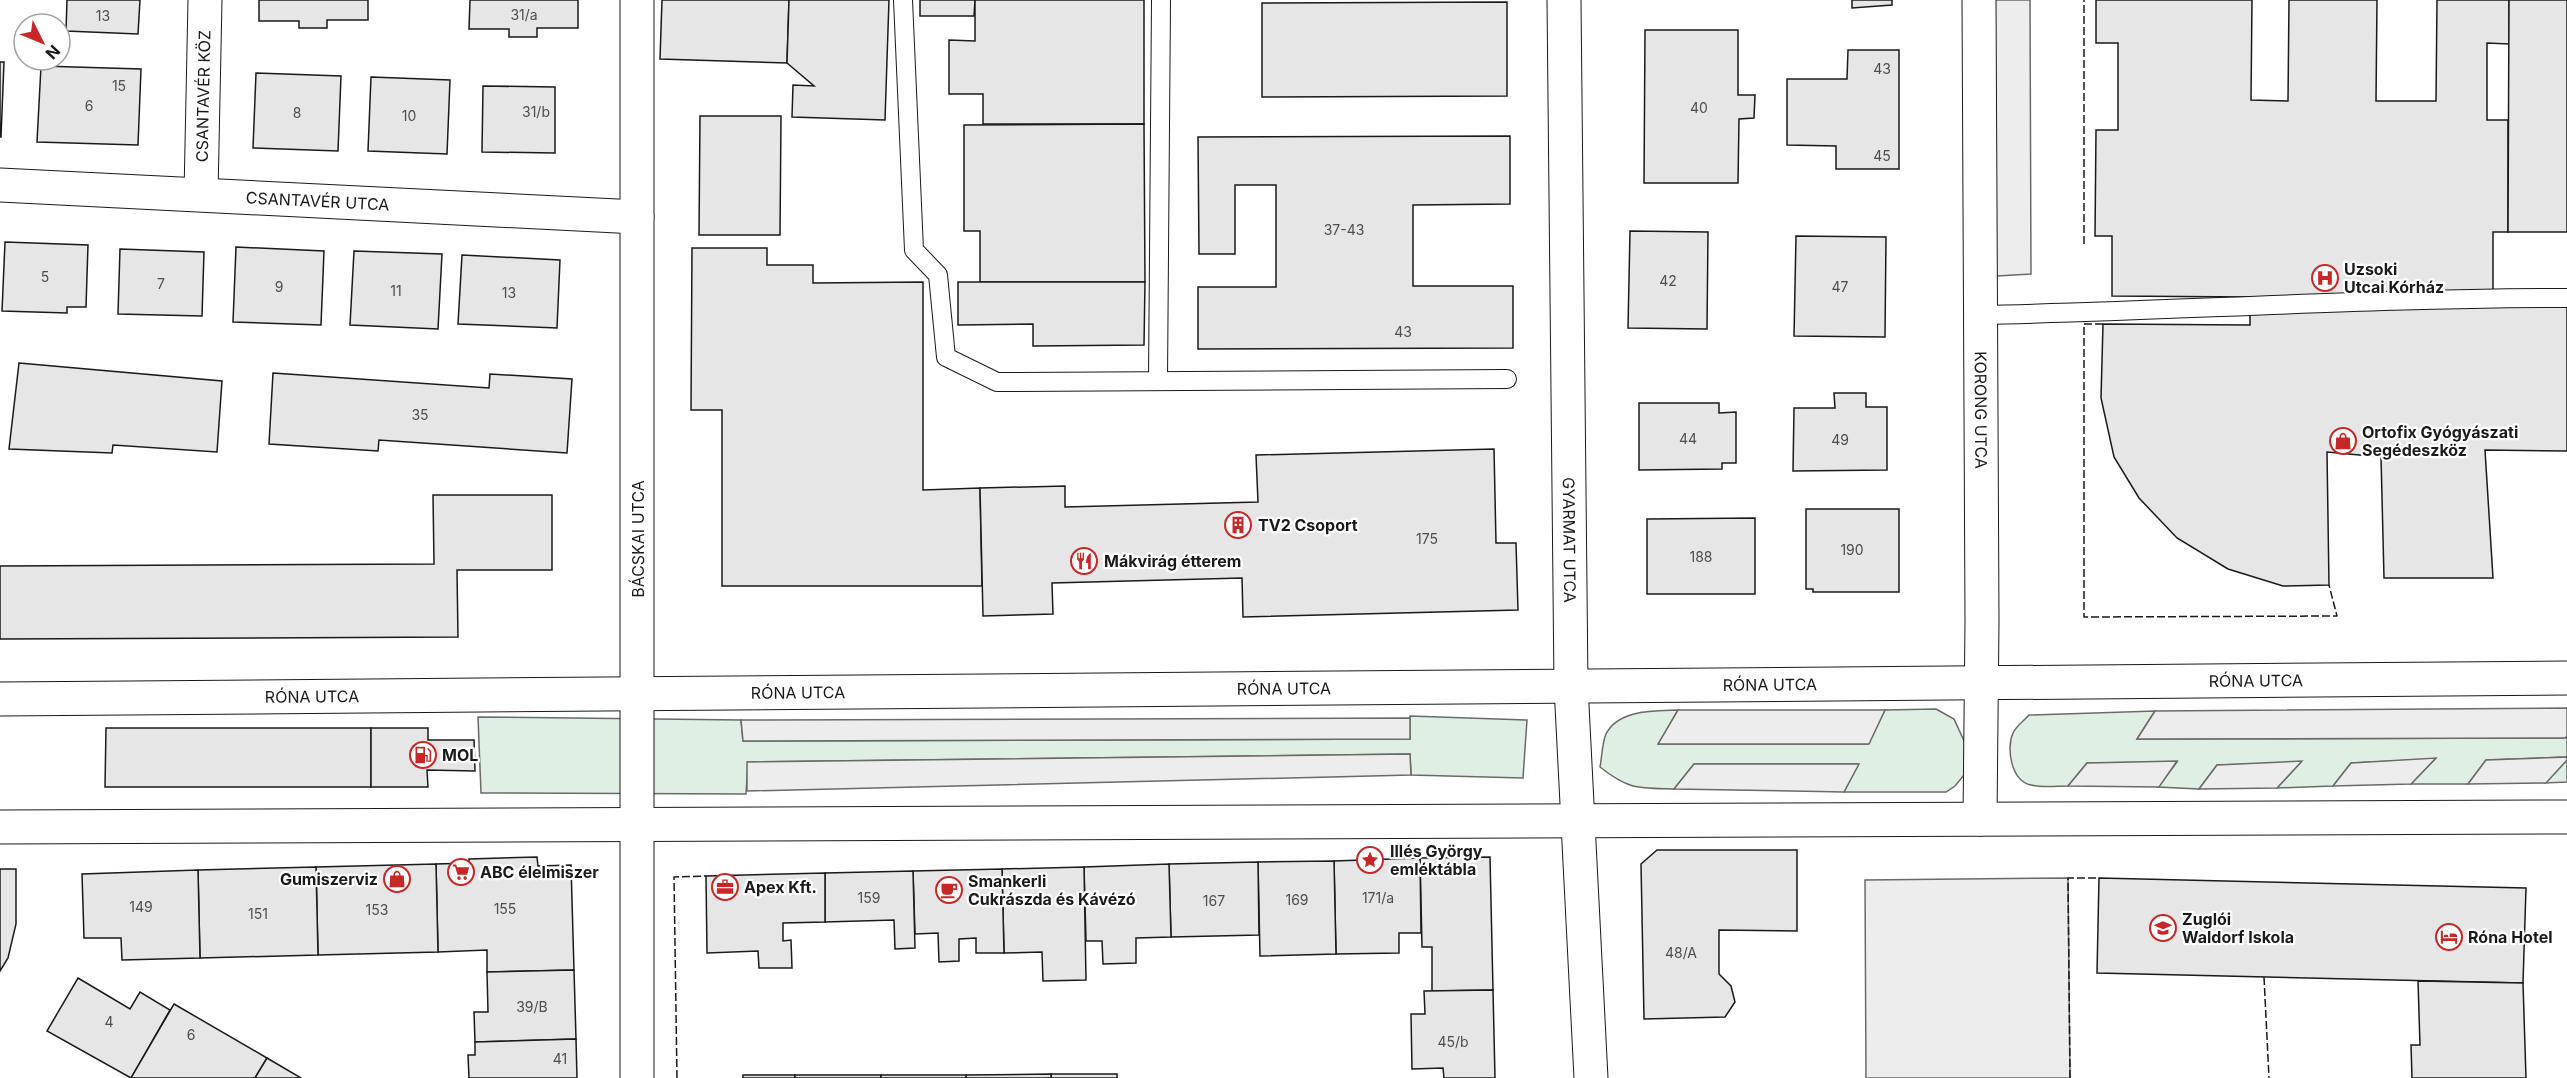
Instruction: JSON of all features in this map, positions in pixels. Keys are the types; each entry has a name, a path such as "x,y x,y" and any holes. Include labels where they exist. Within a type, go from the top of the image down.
{"street":[{"name":"CSANTAVÉR KÖZ","path":"201,194 204,0"},
{"name":"BÁCSKAI UTCA","path":"636,0 637,1078"},
{"name":"GYARMAT UTCA","path":"1564,0 1571,686 1591,1078"},
{"name":"KORONG UTCA","path":"1979,0 1982,683 1980,819"},
{"name":"CSANTAVÉR UTCA","path":"0,185 637,217"},
{"name":"RÓNA UTCA","path":"0,699 2567,678"},
{"path":"0,827 2567,818"}],"lane":[{"path":"903,0 914,250 938,275 946,357 997,382 1507,379"},
{"path":"1158,380 1161,0"},
{"path":"1980,315 2238,308 2436,298 2567,298"}],"green space":[{"path":"1936,709 1954,719 1965,743 1964,775 1955,786 1946,792 1844,792 1858,764 1694,764 1674,789 1627,784 1600,767 1606,734 1620,720 1638,713 1678,710 1659,744 1868,744 1885,710"},
{"path":"2155,711 2137,739 2565,738 2567,736 2567,757 2486,760 2468,784 2411,784 2435,759 2351,763 2333,786 2277,788 2300,763 2217,765 2199,789 2158,787 2177,762 2087,763 2068,786 2031,785 2024,782 2015,771 2010,755 2011,739 2016,728 2029,715"},
{"path":"1410,716 1527,720 1523,778 1411,775 1410,754 748,762 746,794 481,793 478,717 741,720 743,741 1410,739"},
{"path":"2567,760 2567,782 2545,783"}],"shaded area":[{"path":"1979,0 2030,0 2031,274 1980,277"},
{"path":"2567,708 2567,736 2565,738 2137,739 2155,711"},
{"path":"1678,710 1885,710 1869,744 1658,744"},
{"path":"1410,718 1410,739 743,741 741,720"},
{"path":"1410,754 1411,775 747,791 747,762"},
{"path":"2567,757 2567,760 2546,783 2468,784 2486,760"},
{"path":"2436,758 2411,784 2333,786 2351,763"},
{"path":"2177,761 2159,787 2068,786 2087,763"},
{"path":"2302,761 2277,788 2199,789 2217,765"},
{"path":"1694,764 1859,764 1844,792 1674,789"},
{"path":"2068,878 2070,1078 1866,1078 1865,880"}],"building":[{"path":"67,0 140,0 138,34 72,31 72,12 67,12"},
{"path":"259,0 368,0 368,20 327,20 327,28 299,28 299,21 259,21"},
{"path":"470,0 578,0 578,28 537,28 537,37 509,37 509,29 469,29"},
{"path":"662,0 789,0 787,63 660,59"},
{"path":"789,0 889,0 885,120 792,117 793,85 814,86 787,63"},
{"path":"920,0 975,0 974,16 920,16"},
{"path":"975,0 1144,0 1144,124 983,124 983,94 949,94 949,40 975,41"},
{"path":"1852,0 1892,0 1892,5 1852,8"},
{"name":"Uzsoki Utcai Kórház","path":"2096,0 2252,0 2251,100 2288,101 2289,0 2377,0 2376,101 2436,101 2437,0 2509,0 2509,44 2487,43 2487,120 2508,120 2508,232 2493,232 2493,293 2567,302 2567,451 2485,450 2493,578 2384,578 2381,457 2327,452 2329,585 2283,586 2228,569 2177,538 2139,498 2114,457 2101,398 2103,324 2250,325 2250,297 2112,296 2112,236 2095,236 2096,130 2118,130 2118,43 2096,43"},
{"path":"2509,0 2567,0 2567,232 2508,232"},
{"path":"1507,2 1507,96 1262,97 1262,3"},
{"path":"1645,30 1738,30 1738,95 1755,95 1754,118 1739,119 1738,183 1644,183"},
{"path":"1848,50 1899,50 1899,169 1836,169 1836,146 1787,145 1787,79 1847,79"},
{"path":"0,62 4,62 1,137 0,137"},
{"path":"72,67 141,69 138,145 37,142 41,72 72,72"},
{"path":"256,73 341,76 338,151 253,148"},
{"path":"371,77 450,80 447,154 368,151"},
{"path":"483,86 555,87 555,153 482,152"},
{"path":"700,116 781,116 780,235 699,235"},
{"path":"1144,124 1145,282 980,282 980,231 964,231 964,125"},
{"path":"1510,136 1510,204 1413,205 1413,286 1513,286 1513,348 1198,349 1198,287 1276,287 1276,185 1235,185 1235,254 1199,254 1198,137"},
{"path":"1630,231 1708,232 1707,329 1628,328"},
{"path":"1796,236 1886,237 1885,337 1794,336"},
{"path":"5,242 88,245 86,307 67,307 67,313 2,311"},
{"path":"236,247 324,251 321,325 233,322"},
{"path":"692,248 767,248 767,265 813,265 813,283 923,282 923,490 980,488 982,586 722,586 722,410 691,410"},
{"path":"120,249 204,252 202,316 118,314"},
{"path":"354,251 442,254 438,329 350,325"},
{"path":"462,255 560,260 557,328 458,324"},
{"path":"958,282 1145,282 1144,345 1033,346 1033,324 958,325"},
{"path":"19,363 222,381 217,452 113,445 112,453 9,449"},
{"path":"273,373 489,388 490,374 572,379 567,453 379,440 378,451 269,444"},
{"path":"1834,393 1866,393 1866,407 1887,407 1887,470 1793,471 1794,408 1835,408"},
{"path":"1639,403 1719,403 1719,413 1736,412 1736,463 1722,463 1722,469 1639,470"},
{"name":"TV2 Csoport","path":"1494,449 1496,543 1516,543 1518,610 1243,617 1242,578 1052,583 1053,614 983,616 980,488 1065,486 1065,507 1258,502 1256,455"},
{"path":"433,495 552,495 552,570 457,570 458,637 0,639 0,566 434,564"},
{"path":"1806,509 1899,509 1899,592 1813,592 1813,589 1806,589"},
{"path":"1755,518 1755,594 1647,594 1647,519"},
{"path":"106,728 371,728 371,787 105,787"},
{"name":"MOL","path":"371,728 428,728 428,740 474,740 475,771 427,770 428,787 371,787"},
{"path":"1657,850 1797,850 1797,931 1719,930 1719,974 1731,986 1735,1002 1725,1017 1644,1019 1641,864"},
{"path":"537,857 538,866 571,865 574,970 487,972 487,950 438,952 436,864 469,863 469,859"},
{"path":"1490,857 1493,990 1432,991 1432,947 1422,947 1420,858"},
{"path":"1420,858 1421,933 1399,933 1399,953 1336,954 1334,861"},
{"path":"1334,861 1336,954 1260,956 1258,862"},
{"path":"1258,862 1259,935 1171,937 1169,864"},
{"path":"436,864 438,952 318,955 316,867"},
{"path":"1169,864 1171,937 1136,938 1136,963 1103,964 1102,941 1086,941 1084,867"},
{"path":"316,867 318,955 200,958 198,870"},
{"path":"1084,867 1086,980 1043,981 1042,952 1004,953 1002,869"},
{"path":"0,869 16,869 16,924 8,958 0,971"},
{"path":"1002,869 1004,953 976,953 976,938 959,939 959,961 939,962 938,933 915,934 913,871"},
{"path":"198,870 200,958 122,960 121,938 84,938 82,874"},
{"path":"913,871 915,948 895,949 894,920 825,922 825,873"},
{"path":"825,873 825,922 783,923 783,941 791,940 792,968 759,968 758,951 707,953 706,876"},
{"path":"2099,878 2526,888 2523,983 2097,973"},
{"path":"574,970 576,1039 475,1042 474,1012 488,1012 487,972"},
{"path":"78,978 130,1009 140,992 170,1010 131,1078 47,1031"},
{"path":"2418,981 2523,983 2526,1078 2412,1078 2411,1045 2420,1045"},
{"path":"1493,990 1495,1078 1444,1078 1443,1068 1412,1069 1411,1014 1425,1014 1424,991"},
{"path":"174,1004 267,1058 255,1078 131,1078"},
{"path":"576,1039 577,1078 469,1078 468,1055 475,1055 475,1042"},
{"path":"267,1058 301,1078 255,1078"},
{"path":"1051,1074 1117,1074 1117,1078 1051,1078"},
{"path":"1051,1074 1051,1078 966,1078 966,1075"},
{"path":"743,1075 795,1075 795,1078 743,1078"},
{"path":"795,1075 881,1075 881,1078 795,1078"},
{"path":"881,1075 966,1075 966,1078 881,1078"}],"fence":[{"path":"2084,0 2084,244"},
{"path":"2103,324 2084,324 2084,617 2337,616 2329,585"},
{"path":"677,1078 674,877 706,876"},
{"path":"2070,1078 2068,878 2099,878"},
{"path":"2264,977 2269,1078"}],"place":[{"name":"Uzsoki Utcai Kórház","path":"2325,278"},
{"name":"Ortofix Gyógyászati Segédeszköz","path":"2343,441"},
{"name":"TV2 Csoport","path":"1238,525"},
{"name":"Mákvirág étterem","path":"1084,561"},
{"name":"MOL","path":"423,755"},
{"name":"Illés György emléktábla","path":"1370,860"},
{"name":"ABC élelmiszer","path":"461,872"},
{"name":"Gumiszerviz","path":"397,879"},
{"name":"Apex Kft.","path":"725,887"},
{"name":"Smankerli Cukrászda és Kávézó","path":"949,890"},
{"name":"Zuglói Waldorf Iskola","path":"2163,928"},
{"name":"Róna Hotel","path":"2449,937"}]}
